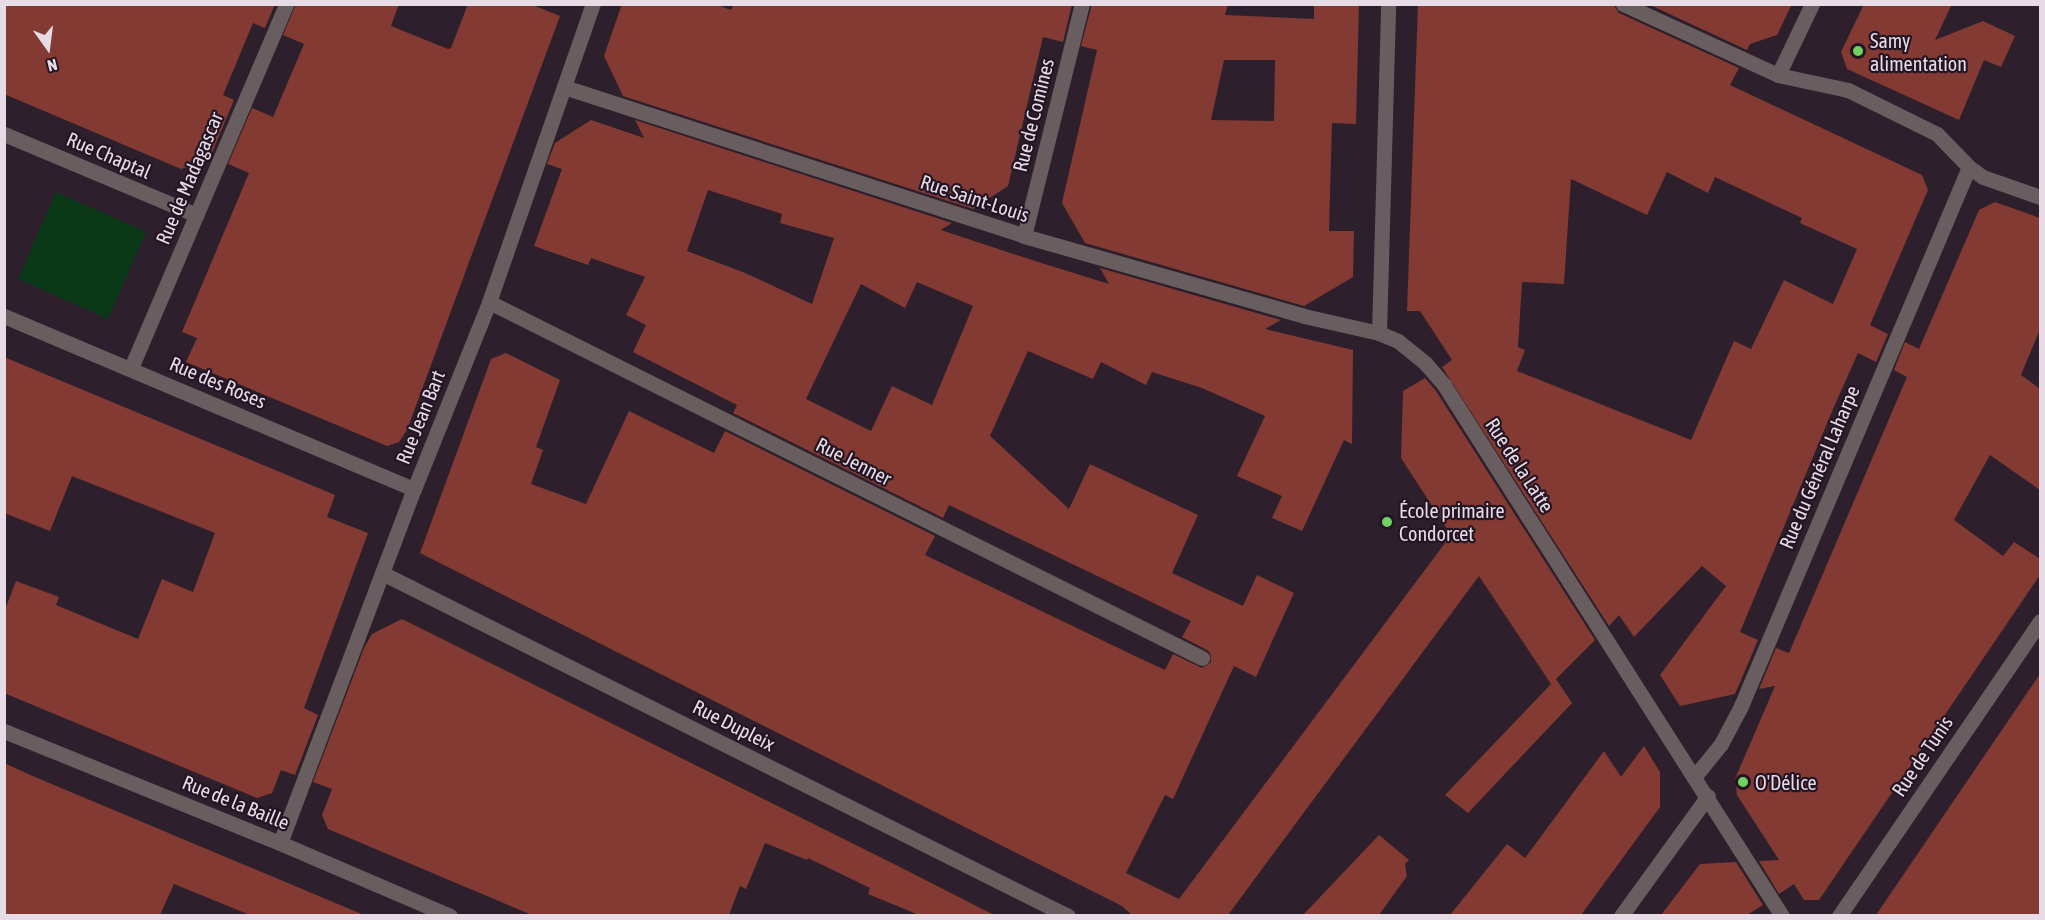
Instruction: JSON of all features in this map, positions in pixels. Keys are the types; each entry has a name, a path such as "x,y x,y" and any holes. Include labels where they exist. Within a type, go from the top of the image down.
{"street":[{"name":"Rue de Madagascar","path":"132,368 286,4"},
{"name":"Rue Jean Bart","path":"280,843 414,489 489,302 593,4"},
{"name":"Rue de Comines","path":"1024,236 1082,4"},
{"path":"1378,333 1388,4"},
{"path":"1623,4 1778,75 1848,90 1928,128 1937,134 1969,167 1983,177 2040,198"},
{"path":"1778,75 1812,4"},
{"name":"Rue Saint-Louis","path":"564,87 1024,236 1292,313 1378,333"},
{"name":"Rue Chaptal","path":"4,134 197,215"},
{"name":"Rue du Général Laharpe","path":"1695,776 1721,744 1741,706 1969,167"},
{"name":"Rue Jenner","path":"489,302 1202,658"},
{"name":"Rue des Roses","path":"4,316 132,368 414,489"},
{"name":"Rue de la Latte","path":"1378,333 1398,341 1444,385 1782,915"},
{"name":"Rue Dupleix","path":"382,573 1068,915"},
{"name":"Rue de Tunis","path":"1839,915 2040,621"},
{"name":"Rue de la Baille","path":"4,731 450,915"},
{"path":"1621,915 1708,796"}],"green space":[{"path":"56,192 146,232 108,319 18,279"}],"building":[{"path":"4,4 275,4 265,28 253,23 223,95 234,100 209,160 181,169 4,94"},
{"path":"296,4 399,4 391,26 448,49 451,48 468,4 530,4 560,16 407,430 399,442 387,446 186,362 197,338 182,332 249,173 228,164 252,108 273,117 304,44 283,35"},
{"path":"622,4 715,4 731,10 734,4 1072,4 1063,42 1043,37 1008,186 973,209 623,96 604,56"},
{"path":"1092,4 1228,4 1225,15 1314,19 1314,4 1359,4 1356,124 1332,123 1329,231 1354,231 1353,277 1304,306 1085,243 1062,203 1097,50 1081,46","holes":["1224,60 1275,60 1274,121 1211,120"]},
{"path":"1418,4 1613,4 1619,13 1739,68 1730,85 1922,175 1928,190 1870,325 1888,334 1876,362 1858,353 1740,632 1758,640 1735,694 1680,706 1660,675 1726,586 1702,566 1634,637 1619,615 1609,626 1442,367 1452,360 1420,311 1407,311","holes":["1667,172 1708,193 1715,177 1802,218 1800,223 1857,249 1833,304 1784,280 1751,349 1734,341 1691,440 1517,371 1525,350 1518,347 1522,282 1564,284 1571,179 1647,215"]},
{"path":"1648,4 1792,4 1777,35 1750,44 1747,50"},
{"path":"1864,4 1952,4 1935,40 1983,21 2015,36 2001,67 1984,60 1959,120 1847,69 1841,52"},
{"path":"591,120 644,138 635,120 952,223 941,230 1032,260 1109,284 1100,268 1281,320 1265,329 1353,350 1352,444 1344,440 1302,531 1272,518 1282,496 1237,476 1265,416 1202,388 1152,372 1146,385 1101,362 1093,379 1028,351 990,436 1069,509 1090,464 1198,515 1172,573 1243,606 1257,575 1294,593 1256,677 1234,666 1173,799 1165,795 1126,873 1179,899 1451,535 1401,458 1403,391 1425,378 1436,391 1595,640 1556,679 1572,703 1468,813 1445,795 1551,684 1479,576 1228,915 1132,915 1122,906 420,553 491,359 506,353 560,380 536,447 543,450 531,484 586,504 629,411 714,453 725,431 935,536 925,555 1137,657 1165,670 1173,654 1202,668 1211,662 1210,653 1207,650 1182,637 1191,621 949,505 943,518 733,413 737,405 633,352 646,325 626,315 645,277 591,258 588,265 534,246 562,169 547,164 555,143","holes":["708,190 782,214 780,223 834,238 812,304 745,273 687,251","917,282 973,306 932,405 892,386 871,431 806,399 861,284 905,308"]},
{"path":"1995,202 2040,218 2040,329 2021,375 2040,389 2040,490 1990,455 1954,520 2003,556 2014,542 2040,559 2040,575 1819,900 1804,900 1794,884 1779,894 1759,861 1779,860 1737,795 1735,779 1775,686 1759,689 1776,648 1789,653 1907,377 1894,370 1905,342 1919,349 1979,210"},
{"path":"4,357 335,495 327,517 368,533 304,708 318,715 295,775 281,770 272,793 257,798 4,693 4,612 16,581 59,597 56,605 138,639 162,579 193,592 215,533 72,476 50,531 4,513"},
{"path":"402,619 994,915 919,915 868,894 870,888 808,858 807,860 765,843 746,889 740,886 729,915 532,915 328,829 322,815 332,789 313,782 364,648 372,634"},
{"path":"2040,674 2040,915 1876,915 1993,743"},
{"path":"1644,746 1660,772 1660,807 1581,915 1450,915 1507,844 1525,858 1604,751 1621,777"},
{"path":"4,763 364,915 250,915 174,884 160,915 4,915"},
{"path":"1379,835 1409,860 1405,864 1407,876 1379,915 1303,915"},
{"path":"1736,862 1763,905 1747,915 1661,915 1700,864"}],"place":[{"name":"Samy alimentation","path":"1858,51"},
{"name":"École primaire Condorcet","path":"1387,522"},
{"name":"O'Délice","path":"1743,782"}]}
